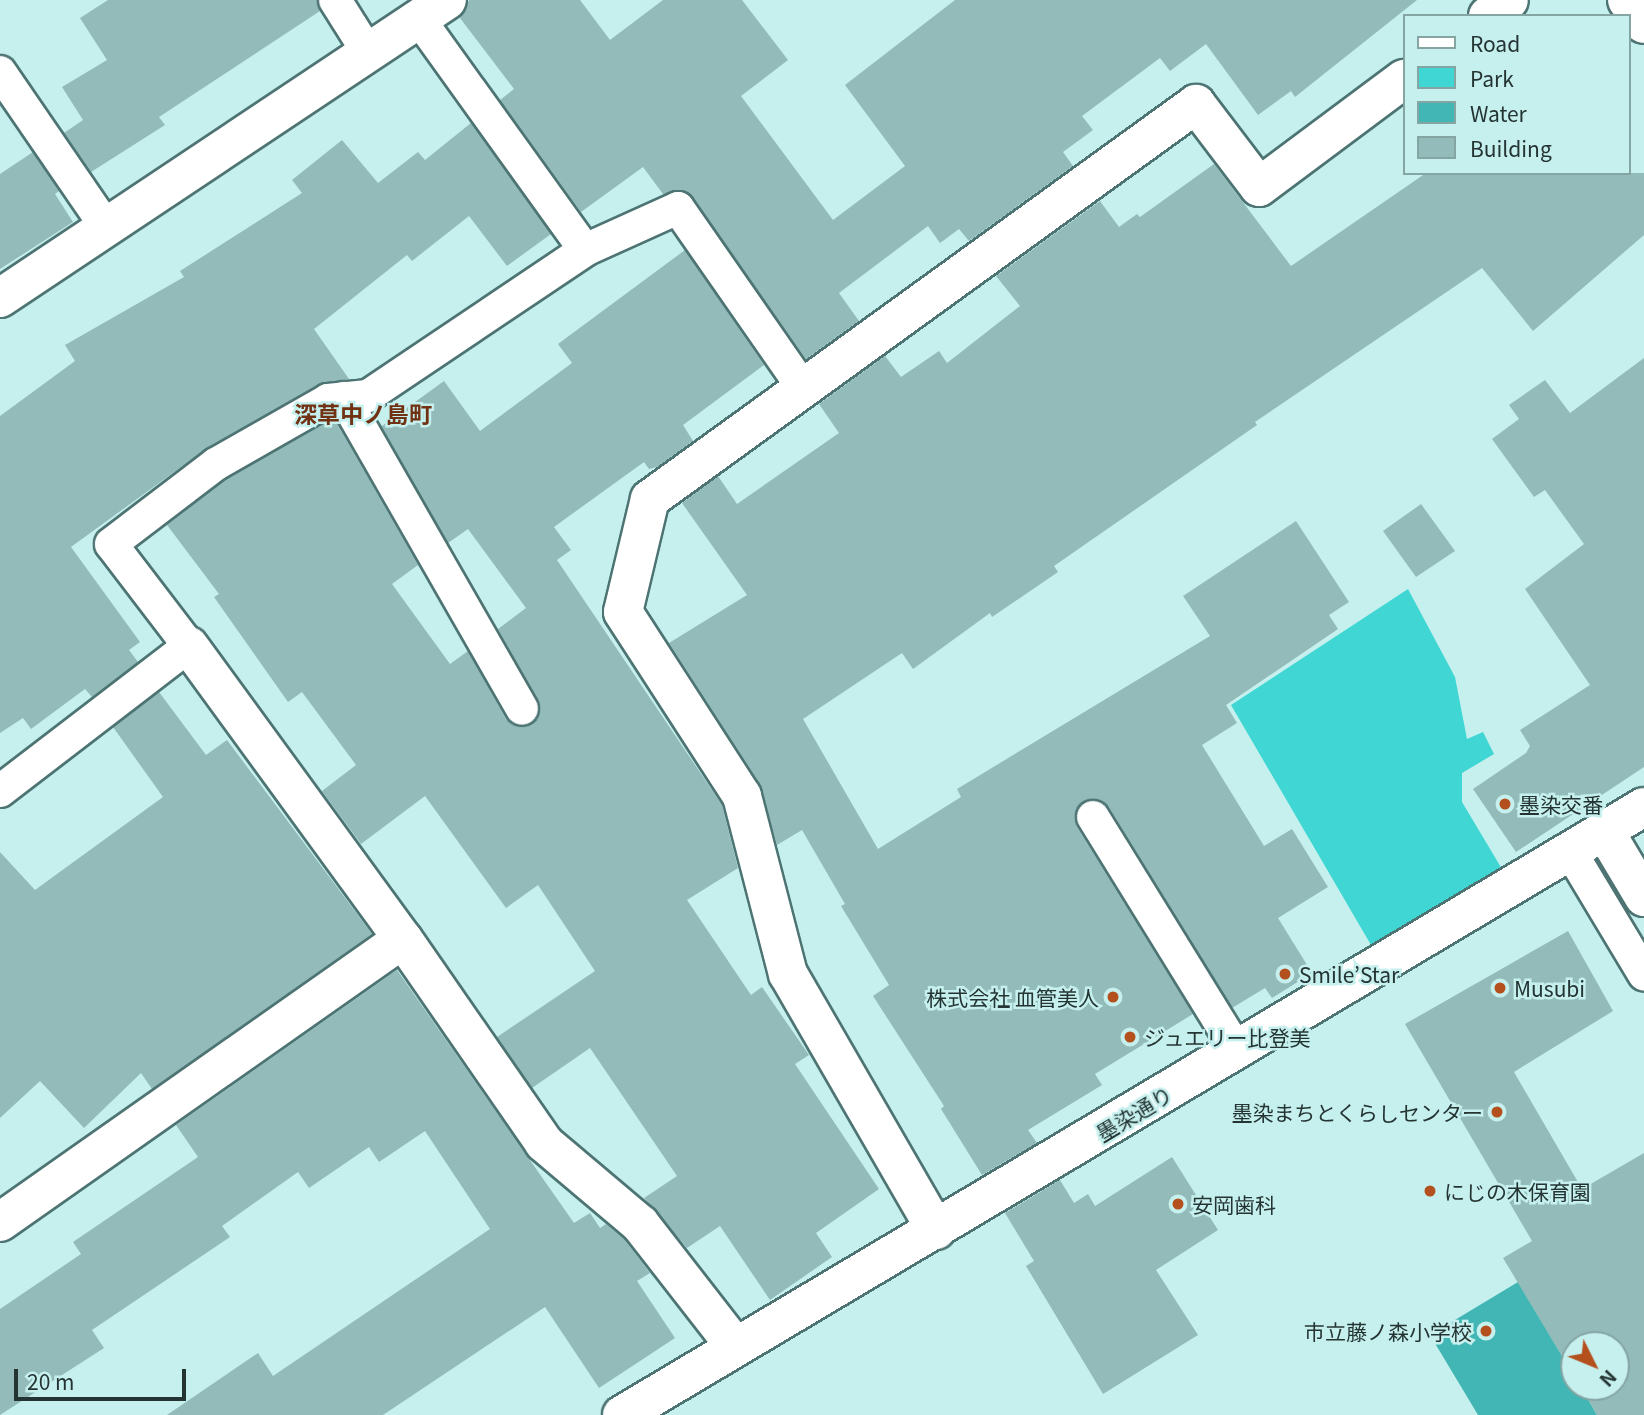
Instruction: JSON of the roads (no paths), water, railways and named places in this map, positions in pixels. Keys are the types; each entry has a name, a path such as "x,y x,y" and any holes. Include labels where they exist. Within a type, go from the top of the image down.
{"street":[{"path":"1491,14 1509,0"},
{"path":"1627,0 1644,24"},
{"path":"0,298 434,10"},
{"path":"936,1230 788,974 742,796 623,612 650,499 1196,104 1259,187 1402,80"},
{"path":"189,646 403,939 544,1143 640,1224 735,1346"},
{"name":"墨染通り","path":"622,1415 1238,1052 1644,807"},
{"path":"1604,830 1644,897"},
{"path":"0,1222 403,939"}],"lane":[{"path":"335,0 369,54"},
{"path":"434,10 585,250"},
{"path":"0,72 106,228"},
{"path":"0,791 189,646 111,544 216,464 328,400 368,396 585,250 678,208 803,388"},
{"path":"344,398 522,709"},
{"path":"1093,817 1238,1052"},
{"path":"1570,851 1644,974"}],"water":[{"path":"1518,1282 1560,1352 1560,1401 1589,1401 1597,1415 1478,1415 1430,1335"}],"place":[{"name":"墨染交番","path":"1505,804"},
{"name":"Smile’Star","path":"1285,974"},
{"name":"Musubi","path":"1500,988"},
{"name":"株式会社 血管美人","path":"1113,997"},
{"name":"ジュエリー比登美","path":"1130,1037"},
{"name":"墨染まちとくらしセンター","path":"1497,1112"},
{"name":"にじの木保育園","path":"1430,1191"},
{"name":"安岡歯科","path":"1178,1204"},
{"name":"市立藤ノ森小学校","path":"1486,1331"}],"district":[{"name":"深草中ノ島町","path":"363,413"}]}
